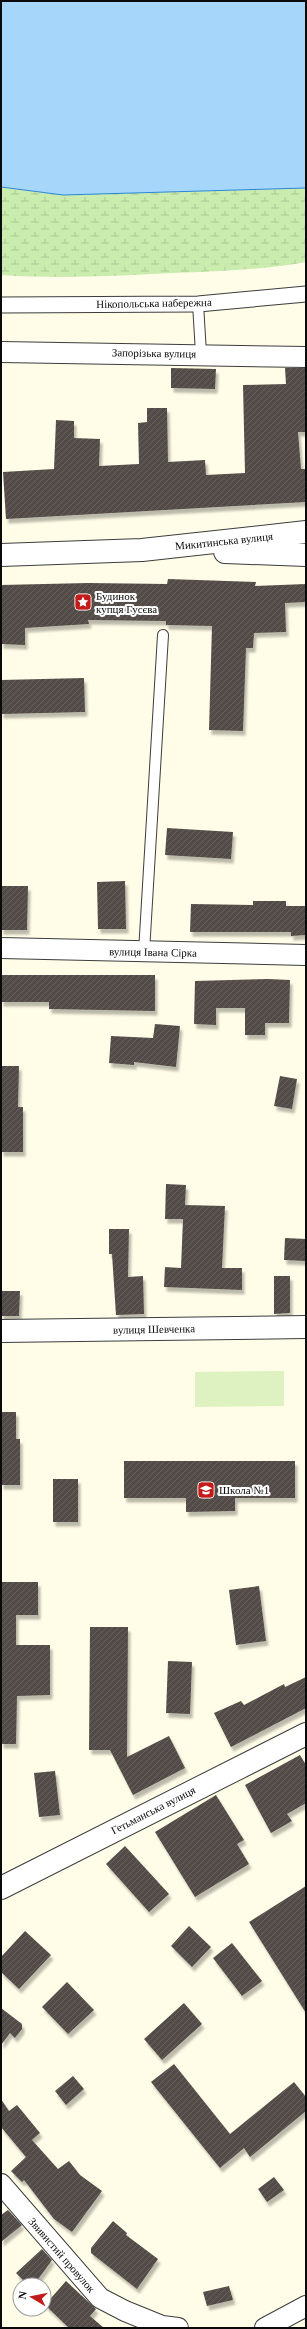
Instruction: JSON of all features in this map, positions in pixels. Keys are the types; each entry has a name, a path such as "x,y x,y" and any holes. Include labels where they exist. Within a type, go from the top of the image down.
{"street":[{"name":"Нікопольська набережна","path":"1,305 198,304 306,294"},
{"name":"Запорізька вулиця","path":"1,352 200,354 306,357"},
{"name":"Микитинська вулиця","path":"142,550 306,532"},
{"name":"Микитинська вулиця","path":"1,555 142,550 306,555"},
{"name":"вулиця Івана Сірка","path":"1,948 306,955"},
{"name":"вулиця Шевченка","path":"1,1331 306,1327"},
{"name":"Гетьманська вулиця","path":"1,1888 306,1734"},
{"name":"Звивистий провулок","path":"1,2184 100,2298 125,2311 162,2326 178,2328"},
{"path":"265,2328 306,2306"}],"lane":[{"path":"198,304 200,354"},
{"path":"144,952 163,635"}],"green space":[{"path":"1,187 63,195 306,188 306,262 239,270 86,277 1,275"},
{"path":"284,1371 284,1406 195,1407 195,1372"}],"water":[{"path":"1,1 306,1 306,188 63,195 1,187"}],"building":[{"path":"171,368 216,369 215,389 171,388"},
{"path":"285,368 306,368 306,432 298,432 301,469 306,469 306,502 6,519 3,472 54,469 56,420 74,421 74,438 100,439 99,466 139,464 138,423 147,422 147,408 167,408 168,462 205,460 206,475 245,473 243,385 286,384"},
{"path":"168,579 256,582 255,586 306,584 306,602 285,603 286,632 254,633 253,648 246,648 243,731 209,730 212,626 166,625 166,621 88,620 89,624 25,628 25,645 1,644 1,585 88,583 167,584"},
{"path":"84,678 85,712 1,714 1,680"},
{"path":"167,828 233,832 231,859 165,855"},
{"path":"125,881 126,929 98,929 97,882"},
{"path":"1,886 28,886 27,930 1,930"},
{"path":"253,901 286,901 286,906 306,906 306,935 291,936 291,932 190,932 191,904 253,905"},
{"path":"1,975 155,975 155,1011 49,1009 49,1002 1,1002"},
{"path":"268,979 290,980 289,1023 265,1023 265,1035 245,1035 245,1008 216,1008 216,1025 194,1024 195,981"},
{"path":"155,1024 180,1026 176,1067 134,1062 134,1065 109,1063 111,1036 153,1038"},
{"path":"1,1066 19,1066 18,1107 23,1107 23,1152 1,1152"},
{"path":"280,1076 297,1079 292,1109 274,1106"},
{"path":"166,1184 186,1185 185,1205 225,1206 222,1268 242,1268 242,1290 164,1287 165,1267 181,1268 183,1219 165,1219"},
{"path":"109,1229 129,1229 128,1277 143,1276 144,1314 116,1315 112,1254 109,1254"},
{"path":"285,1238 306,1239 306,1261 284,1260"},
{"path":"274,1276 290,1276 290,1313 274,1314"},
{"path":"1,1291 20,1291 19,1316 1,1316"},
{"path":"1,1412 16,1412 16,1439 20,1439 20,1485 1,1485"},
{"path":"124,1461 295,1461 295,1498 235,1498 235,1511 186,1512 186,1498 124,1498"},
{"path":"53,1479 78,1479 78,1522 53,1522"},
{"path":"1,1582 38,1582 38,1615 16,1615 16,1645 50,1645 50,1695 17,1696 16,1744 1,1744"},
{"path":"259,1586 266,1641 236,1645 229,1590"},
{"path":"90,1627 128,1627 127,1757 169,1736 185,1768 133,1795 110,1750 89,1750"},
{"path":"168,1661 192,1662 190,1714 166,1713"},
{"path":"306,1677 306,1708 231,1747 214,1713 241,1701 244,1705 284,1684 285,1687"},
{"path":"300,1755 306,1765 306,1803 287,1814 292,1821 271,1833 245,1785"},
{"path":"55,1771 60,1815 39,1817 34,1773"},
{"path":"216,1795 244,1840 237,1844 249,1864 195,1897 155,1832"},
{"path":"125,1846 169,1894 149,1912 106,1864"},
{"path":"306,1886 306,2013 249,1922"},
{"path":"189,1926 211,1947 192,1967 171,1946"},
{"path":"25,1931 51,1955 19,1989 1,1972 1,1957"},
{"path":"232,1943 262,1981 242,1996 213,1958"},
{"path":"67,1982 94,2010 68,2034 42,2007"},
{"path":"184,2003 202,2024 162,2060 144,2039"},
{"path":"1,2008 22,2024 22,2029 15,2038 10,2033 1,2045"},
{"path":"174,2064 230,2134 294,2082 306,2097 306,2111 250,2157 244,2148 220,2168 151,2082"},
{"path":"73,2076 84,2089 66,2105 55,2091"},
{"path":"1,2099 9,2111 17,2105 40,2133 32,2140 58,2169 69,2161 80,2175 102,2191 72,2232 54,2219 24,2180 22,2182 11,2171 26,2157 1,2127"},
{"path":"274,2177 284,2190 267,2202 258,2189"},
{"path":"8,2210 22,2225 1,2242 1,2215"},
{"path":"113,2221 127,2233 126,2235 158,2259 137,2289 91,2253 91,2248"},
{"path":"42,2249 52,2260 40,2277 20,2277 16,2273"},
{"path":"66,2281 96,2309 90,2316 104,2328 69,2328 52,2312 52,2297"},
{"path":"229,2286 233,2300 207,2306 203,2292"}],"place":[{"name":"Будинок купця Гусєва","path":"83,602"},
{"name":"Школа №1","path":"206,1490"}]}
